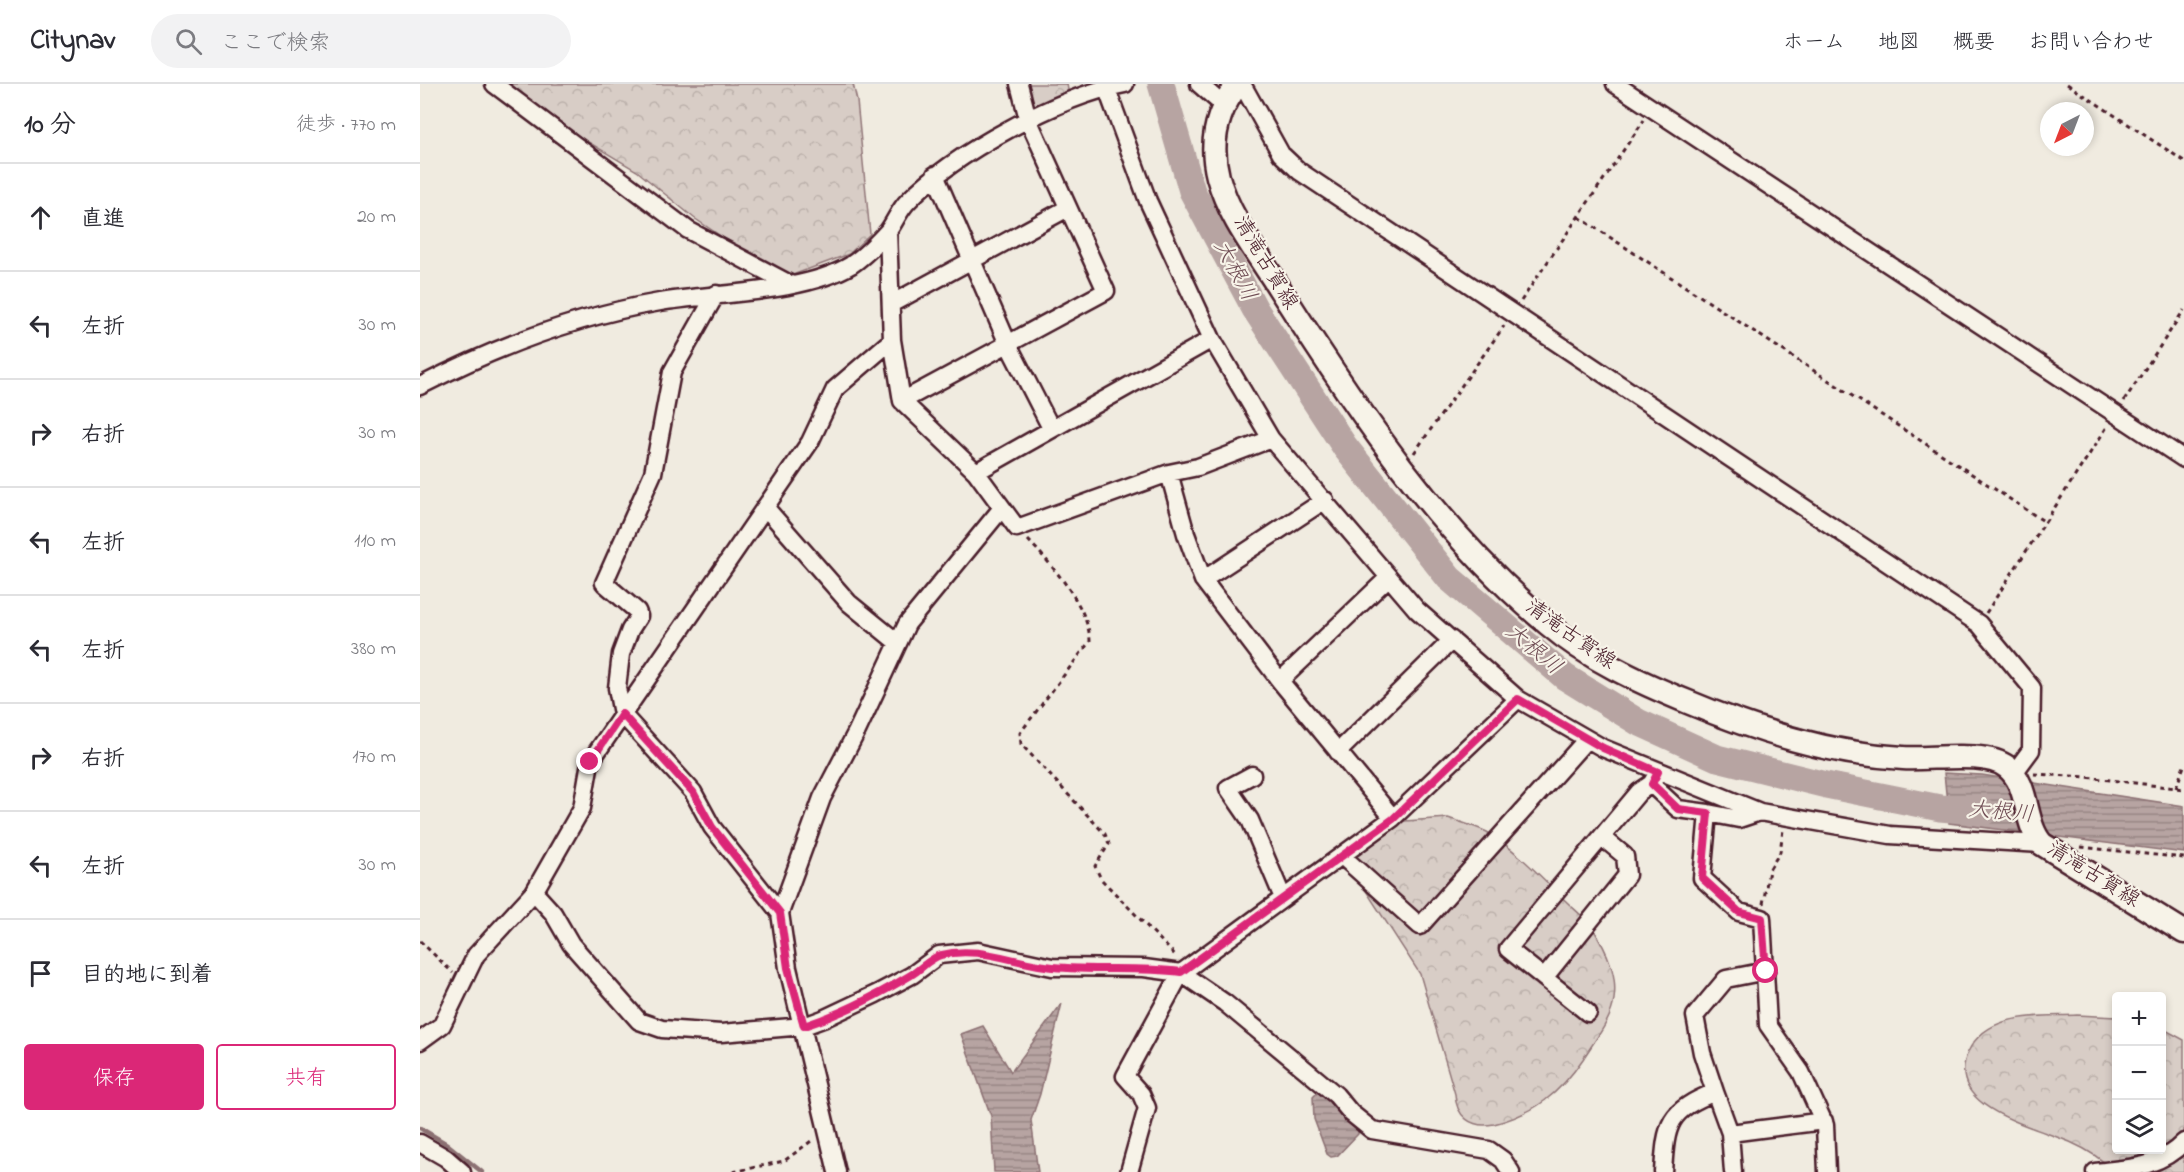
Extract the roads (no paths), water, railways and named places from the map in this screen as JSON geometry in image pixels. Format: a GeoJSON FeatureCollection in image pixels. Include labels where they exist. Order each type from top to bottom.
{"type":"FeatureCollection","features":[{"type":"Feature","properties":{"kind":"main road","name":"清滝古賀線"},"geometry":{"type":"LineString","coordinates":[[1240,84],[1223,105],[1217,122],[1215,159],[1226,198],[1244,232],[1297,316],[1402,469],[1444,519],[1519,599],[1558,632],[1617,670],[1704,709],[1799,741],[1851,753],[1905,758],[1997,760],[2016,777],[2038,840],[2184,932]]}},
{"type":"Feature","properties":{"kind":"street"},"geometry":{"type":"LineString","coordinates":[[494,84],[688,230],[790,284]]}},
{"type":"Feature","properties":{"kind":"street"},"geometry":{"type":"LineString","coordinates":[[902,401],[1106,291],[1028,119],[1019,84]]}},
{"type":"Feature","properties":{"kind":"street"},"geometry":{"type":"LineString","coordinates":[[1198,84],[1223,105]]}},
{"type":"Feature","properties":{"kind":"street"},"geometry":{"type":"LineString","coordinates":[[1240,84],[1281,154],[1299,171],[1979,624],[2032,688],[2031,750],[2016,777]]}},
{"type":"Feature","properties":{"kind":"street"},"geometry":{"type":"LineString","coordinates":[[1615,84],[2184,459]]}},
{"type":"Feature","properties":{"kind":"street"},"geometry":{"type":"LineString","coordinates":[[420,386],[470,362],[579,321],[658,302],[790,284],[831,274],[852,264],[888,231],[906,203],[935,175],[1028,119],[1113,86],[1148,201],[1212,339],[1271,438],[1417,610],[1518,699],[1655,778],[1760,812],[1890,835],[2038,840]]}},
{"type":"Feature","properties":{"kind":"street"},"geometry":{"type":"LineString","coordinates":[[935,175],[1008,344],[1051,428]]}},
{"type":"Feature","properties":{"kind":"street"},"geometry":{"type":"LineString","coordinates":[[891,304],[1068,208]]}},
{"type":"Feature","properties":{"kind":"street"},"geometry":{"type":"LineString","coordinates":[[888,231],[892,340],[902,401],[976,472],[1017,528],[1169,473],[1198,467],[1271,438]]}},
{"type":"Feature","properties":{"kind":"street"},"geometry":{"type":"LineString","coordinates":[[716,294],[672,372],[653,473],[604,583],[637,611],[639,616],[630,630],[621,654],[617,688],[622,714],[693,792],[712,827],[780,913]]}},
{"type":"Feature","properties":{"kind":"street"},"geometry":{"type":"LineString","coordinates":[[976,472],[1212,339]]}},
{"type":"Feature","properties":{"kind":"street"},"geometry":{"type":"LineString","coordinates":[[420,1041],[442,1025],[476,955],[534,892],[582,808],[590,762],[810,442],[835,389],[892,340]]}},
{"type":"Feature","properties":{"kind":"street"},"geometry":{"type":"LineString","coordinates":[[1169,473],[1186,534],[1203,580],[1280,681],[1393,819]]}},
{"type":"Feature","properties":{"kind":"street"},"geometry":{"type":"LineString","coordinates":[[1203,580],[1324,500]]}},
{"type":"Feature","properties":{"kind":"street"},"geometry":{"type":"LineString","coordinates":[[765,507],[849,603],[898,643]]}},
{"type":"Feature","properties":{"kind":"street"},"geometry":{"type":"LineString","coordinates":[[837,1172],[804,1026],[788,968],[780,913],[822,798],[907,624],[1002,508]]}},
{"type":"Feature","properties":{"kind":"street"},"geometry":{"type":"LineString","coordinates":[[1280,681],[1389,577]]}},
{"type":"Feature","properties":{"kind":"street"},"geometry":{"type":"LineString","coordinates":[[1338,753],[1452,640]]}},
{"type":"Feature","properties":{"kind":"street"},"geometry":{"type":"LineString","coordinates":[[1129,1172],[1147,1108],[1141,1094],[1125,1076],[1181,972],[1393,819],[1518,699]]}},
{"type":"Feature","properties":{"kind":"street"},"geometry":{"type":"LineString","coordinates":[[1343,857],[1420,926],[1587,739]]}},
{"type":"Feature","properties":{"kind":"street"},"geometry":{"type":"LineString","coordinates":[[1252,775],[1228,788],[1250,820],[1284,898]]}},
{"type":"Feature","properties":{"kind":"street"},"geometry":{"type":"LineString","coordinates":[[1655,778],[1678,809],[1739,819],[1760,812]]}},
{"type":"Feature","properties":{"kind":"street"},"geometry":{"type":"LineString","coordinates":[[1588,1013],[1508,949],[1639,792],[1655,778]]}},
{"type":"Feature","properties":{"kind":"street"},"geometry":{"type":"LineString","coordinates":[[1708,813],[1702,878],[1739,912],[1762,918],[1768,1024],[1801,1072],[1824,1121],[1827,1172]]}},
{"type":"Feature","properties":{"kind":"street"},"geometry":{"type":"LineString","coordinates":[[1544,978],[1627,875],[1625,856],[1602,837]]}},
{"type":"Feature","properties":{"kind":"street"},"geometry":{"type":"LineString","coordinates":[[534,892],[553,913],[571,944],[639,1021],[662,1029],[721,1033],[804,1026],[885,989],[939,955],[978,951],[1052,967],[1144,968],[1181,972],[1260,1031],[1336,1095],[1356,1118],[1372,1130],[1489,1150],[1503,1160],[1511,1172]]}},
{"type":"Feature","properties":{"kind":"street"},"geometry":{"type":"LineString","coordinates":[[1733,1172],[1730,1133],[1702,1053],[1695,1016],[1726,980],[1766,971]]}},
{"type":"Feature","properties":{"kind":"street"},"geometry":{"type":"LineString","coordinates":[[1663,1172],[1665,1143],[1677,1112],[1688,1103],[1715,1092]]}},
{"type":"Feature","properties":{"kind":"street"},"geometry":{"type":"LineString","coordinates":[[1730,1133],[1824,1121]]}},
{"type":"Feature","properties":{"kind":"street"},"geometry":{"type":"LineString","coordinates":[[2104,1171],[2148,1164],[2171,1155],[2184,1142]]}},
{"type":"Feature","properties":{"kind":"street"},"geometry":{"type":"LineString","coordinates":[[420,1143],[446,1158],[462,1172]]}},
{"type":"Feature","properties":{"kind":"water"},"geometry":{"type":"Polygon","coordinates":[[[1944,773],[1982,775],[2184,806],[2184,853],[1949,823],[1944,773]]]}},
{"type":"Feature","properties":{"kind":"water"},"geometry":{"type":"Polygon","coordinates":[[[1062,1003],[1040,1094],[1031,1120],[1038,1172],[994,1172],[991,1116],[961,1034],[983,1026],[1011,1072],[1062,1003]]]}},
{"type":"Feature","properties":{"kind":"water"},"geometry":{"type":"Polygon","coordinates":[[[1318,1092],[1358,1129],[1358,1134],[1337,1156],[1331,1157],[1327,1154],[1314,1119],[1313,1097],[1318,1092]]]}},
{"type":"Feature","properties":{"kind":"waterway","name":"大根川"},"geometry":{"type":"LineString","coordinates":[[1161,84],[1192,191],[1255,309],[1345,447],[1449,578],[1565,677],[1638,722],[1717,758],[1826,785],[1940,808],[1984,812]]}},
{"type":"Feature","properties":{"kind":"waterway"},"geometry":{"type":"LineString","coordinates":[[420,1128],[447,1144],[482,1172]]}}]}
